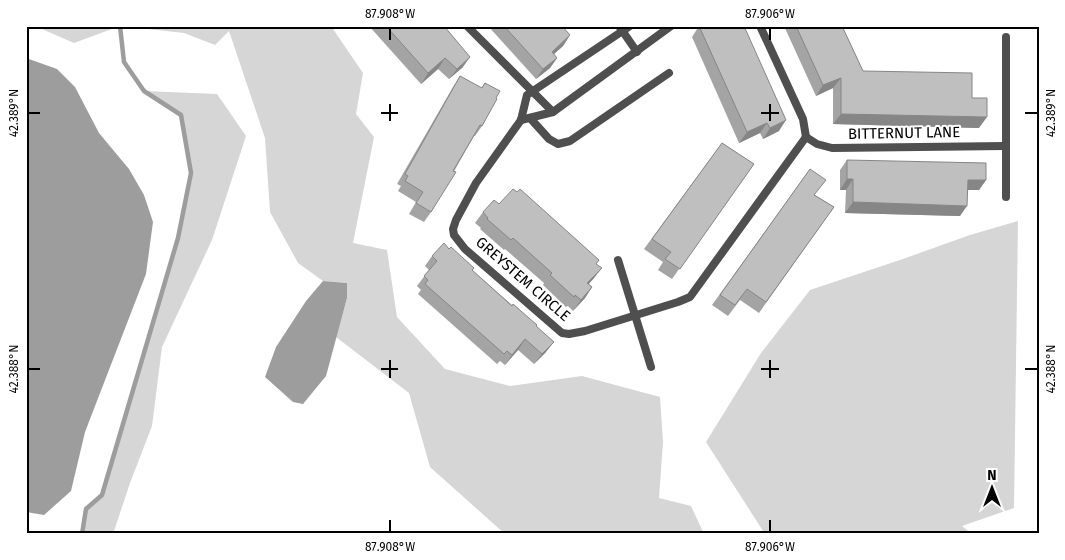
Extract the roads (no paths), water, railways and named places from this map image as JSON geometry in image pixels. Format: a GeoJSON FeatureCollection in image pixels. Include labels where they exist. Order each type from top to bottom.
{"type":"FeatureCollection","features":[{"type":"Feature","properties":{"kind":"lane"},"geometry":{"type":"LineString","coordinates":[[468,26],[554,112]]}},
{"type":"Feature","properties":{"kind":"lane"},"geometry":{"type":"LineString","coordinates":[[521,120],[554,112],[671,26]]}},
{"type":"Feature","properties":{"kind":"lane"},"geometry":{"type":"LineString","coordinates":[[760,26],[803,119],[806,137]]}},
{"type":"Feature","properties":{"kind":"lane"},"geometry":{"type":"LineString","coordinates":[[624,28],[637,52]]}},
{"type":"Feature","properties":{"kind":"lane","name":"GREYSTEM CIRCLE"},"geometry":{"type":"LineString","coordinates":[[624,28],[527,96],[521,120],[476,183],[456,220],[454,229],[454,235],[465,249],[562,333],[569,334],[585,331],[690,297],[806,137]]}},
{"type":"Feature","properties":{"kind":"lane"},"geometry":{"type":"LineString","coordinates":[[1006,37],[1006,197]]}},
{"type":"Feature","properties":{"kind":"lane"},"geometry":{"type":"LineString","coordinates":[[530,118],[549,139],[558,144],[570,141],[669,73]]}},
{"type":"Feature","properties":{"kind":"lane","name":"BITTERNUT LANE"},"geometry":{"type":"LineString","coordinates":[[806,137],[817,144],[832,148],[1006,146]]}},
{"type":"Feature","properties":{"kind":"lane"},"geometry":{"type":"LineString","coordinates":[[618,260],[651,367]]}},
{"type":"Feature","properties":{"kind":"waterway"},"geometry":{"type":"LineString","coordinates":[[82,534],[86,509],[102,495],[178,238],[191,173],[181,115],[144,91],[124,62],[120,26]]}}]}
